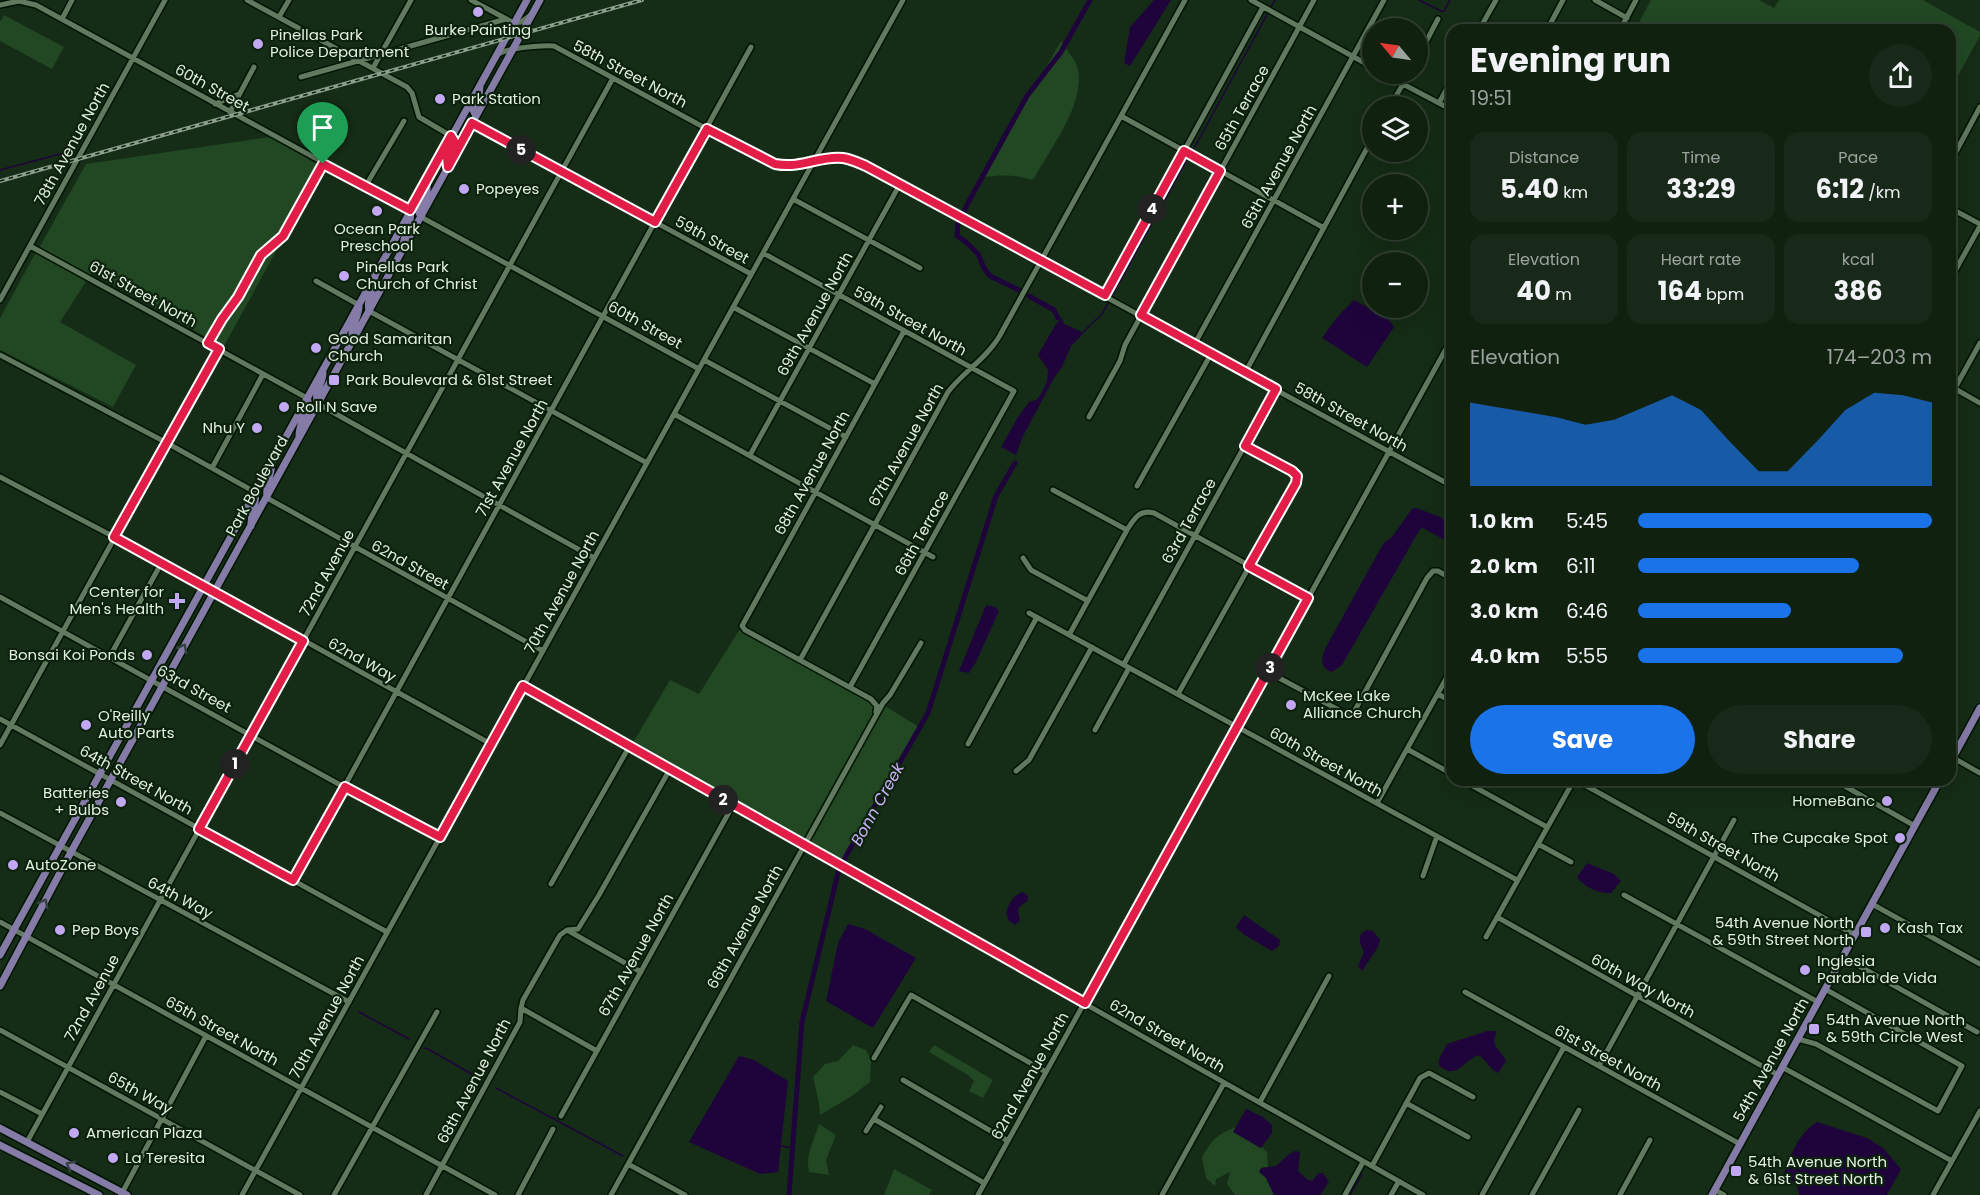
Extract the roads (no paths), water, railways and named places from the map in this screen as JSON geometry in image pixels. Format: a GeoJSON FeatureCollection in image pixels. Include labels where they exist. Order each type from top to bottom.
{"type":"FeatureCollection","features":[{"type":"Feature","properties":{"kind":"main road","name":"Park Boulevard"},"geometry":{"type":"LineString","coordinates":[[0,955],[526,0]]}},
{"type":"Feature","properties":{"kind":"main road","name":"Park Boulevard"},"geometry":{"type":"LineString","coordinates":[[0,986],[71,852],[540,0]]}},
{"type":"Feature","properties":{"kind":"main road"},"geometry":{"type":"LineString","coordinates":[[476,116],[473,110],[479,97],[480,83]]}},
{"type":"Feature","properties":{"kind":"main road"},"geometry":{"type":"LineString","coordinates":[[448,167],[447,158],[454,141],[451,136]]}},
{"type":"Feature","properties":{"kind":"main road"},"geometry":{"type":"LineString","coordinates":[[421,217],[418,210],[427,191],[426,182]]}},
{"type":"Feature","properties":{"kind":"main road"},"geometry":{"type":"LineString","coordinates":[[403,249],[404,236],[411,217],[410,210]]}},
{"type":"Feature","properties":{"kind":"main road"},"geometry":{"type":"LineString","coordinates":[[369,310],[368,301],[375,286],[375,274]]}},
{"type":"Feature","properties":{"kind":"main road"},"geometry":{"type":"LineString","coordinates":[[353,340],[351,332],[358,315],[359,305]]}},
{"type":"Feature","properties":{"kind":"main road"},"geometry":{"type":"LineString","coordinates":[[318,404],[316,395],[323,379],[323,369]]}},
{"type":"Feature","properties":{"kind":"main road"},"geometry":{"type":"LineString","coordinates":[[299,438],[307,408],[307,398]]}},
{"type":"Feature","properties":{"kind":"main road"},"geometry":{"type":"LineString","coordinates":[[267,498],[265,488],[271,476],[272,461]]}},
{"type":"Feature","properties":{"kind":"main road"},"geometry":{"type":"LineString","coordinates":[[251,526],[250,514],[257,501],[255,492]]}},
{"type":"Feature","properties":{"kind":"main road"},"geometry":{"type":"LineString","coordinates":[[1956,750],[1980,708]]}},
{"type":"Feature","properties":{"kind":"main road","name":"54th Avenue North"},"geometry":{"type":"LineString","coordinates":[[1713,1192],[1937,786]]}},
{"type":"Feature","properties":{"kind":"main road"},"geometry":{"type":"LineString","coordinates":[[0,1128],[123,1194]]}},
{"type":"Feature","properties":{"kind":"main road"},"geometry":{"type":"LineString","coordinates":[[0,1145],[99,1195]]}},
{"type":"Feature","properties":{"kind":"street"},"geometry":{"type":"LineString","coordinates":[[62,19],[72,0]]}},
{"type":"Feature","properties":{"kind":"street","name":"78th Avenue North"},"geometry":{"type":"LineString","coordinates":[[0,300],[165,0]]}},
{"type":"Feature","properties":{"kind":"street"},"geometry":{"type":"LineString","coordinates":[[247,0],[407,87],[412,93],[419,117],[451,136]]}},
{"type":"Feature","properties":{"kind":"street"},"geometry":{"type":"LineString","coordinates":[[279,17],[289,0]]}},
{"type":"Feature","properties":{"kind":"street"},"geometry":{"type":"LineString","coordinates":[[374,68],[411,0]]}},
{"type":"Feature","properties":{"kind":"street"},"geometry":{"type":"LineString","coordinates":[[471,0],[514,23],[521,22],[533,12]]}},
{"type":"Feature","properties":{"kind":"street","name":"70th Avenue North"},"geometry":{"type":"LineString","coordinates":[[242,1195],[903,0]]}},
{"type":"Feature","properties":{"kind":"street","name":"67th Avenue North"},"geometry":{"type":"LineString","coordinates":[[800,660],[948,392],[957,380],[993,347],[1185,0]]}},
{"type":"Feature","properties":{"kind":"street"},"geometry":{"type":"LineString","coordinates":[[1251,0],[1362,62]]}},
{"type":"Feature","properties":{"kind":"street","name":"65th Terrace"},"geometry":{"type":"LineString","coordinates":[[1089,417],[1120,361],[1125,345],[1141,315],[1314,0]]}},
{"type":"Feature","properties":{"kind":"street","name":"65th Avenue North"},"geometry":{"type":"LineString","coordinates":[[1194,345],[1384,0]]}},
{"type":"Feature","properties":{"kind":"street"},"geometry":{"type":"LineString","coordinates":[[1482,24],[1496,0]]}},
{"type":"Feature","properties":{"kind":"street"},"geometry":{"type":"LineString","coordinates":[[1550,24],[1563,0]]}},
{"type":"Feature","properties":{"kind":"street"},"geometry":{"type":"LineString","coordinates":[[1594,0],[1627,18]]}},
{"type":"Feature","properties":{"kind":"street"},"geometry":{"type":"LineString","coordinates":[[1624,24],[1636,0]]}},
{"type":"Feature","properties":{"kind":"street","name":"60th Street"},"geometry":{"type":"LineString","coordinates":[[0,5],[9,2],[27,2],[62,19],[410,210]]}},
{"type":"Feature","properties":{"kind":"street"},"geometry":{"type":"LineString","coordinates":[[1106,296],[1188,154],[1264,7]]}},
{"type":"Feature","properties":{"kind":"street"},"geometry":{"type":"LineString","coordinates":[[301,77],[506,19]]}},
{"type":"Feature","properties":{"kind":"street"},"geometry":{"type":"LineString","coordinates":[[1428,38],[1438,20]]}},
{"type":"Feature","properties":{"kind":"street","name":"58th Street North"},"geometry":{"type":"LineString","coordinates":[[496,55],[506,50],[554,46],[775,164],[788,166],[831,158],[850,159],[866,166],[1446,483]]}},
{"type":"Feature","properties":{"kind":"street","name":"71st Avenue North"},"geometry":{"type":"LineString","coordinates":[[293,880],[751,47]]}},
{"type":"Feature","properties":{"kind":"street"},"geometry":{"type":"LineString","coordinates":[[230,112],[254,67]]}},
{"type":"Feature","properties":{"kind":"street","name":"72nd Avenue"},"geometry":{"type":"LineString","coordinates":[[27,1142],[613,78]]}},
{"type":"Feature","properties":{"kind":"street"},"geometry":{"type":"LineString","coordinates":[[1396,96],[1403,84],[1446,107]]}},
{"type":"Feature","properties":{"kind":"street"},"geometry":{"type":"LineString","coordinates":[[1439,103],[1446,90]]}},
{"type":"Feature","properties":{"kind":"street"},"geometry":{"type":"LineString","coordinates":[[215,104],[239,94]]}},
{"type":"Feature","properties":{"kind":"street"},"geometry":{"type":"LineString","coordinates":[[1956,152],[1980,107]]}},
{"type":"Feature","properties":{"kind":"street"},"geometry":{"type":"LineString","coordinates":[[1121,116],[1324,228]]}},
{"type":"Feature","properties":{"kind":"street"},"geometry":{"type":"LineString","coordinates":[[365,187],[404,121]]}},
{"type":"Feature","properties":{"kind":"street","name":"59th Street"},"geometry":{"type":"LineString","coordinates":[[472,123],[751,274]]}},
{"type":"Feature","properties":{"kind":"street"},"geometry":{"type":"LineString","coordinates":[[1245,373],[1362,158]]}},
{"type":"Feature","properties":{"kind":"street"},"geometry":{"type":"LineString","coordinates":[[208,343],[238,297],[261,255],[283,236],[323,164]]}},
{"type":"Feature","properties":{"kind":"street","name":"69th Avenue North"},"geometry":{"type":"LineString","coordinates":[[750,455],[900,184]]}},
{"type":"Feature","properties":{"kind":"street"},"geometry":{"type":"LineString","coordinates":[[793,199],[920,268]]}},
{"type":"Feature","properties":{"kind":"street"},"geometry":{"type":"LineString","coordinates":[[1956,211],[1980,225],[1956,269]]}},
{"type":"Feature","properties":{"kind":"street","name":"60th Street"},"geometry":{"type":"LineString","coordinates":[[421,217],[699,369]]}},
{"type":"Feature","properties":{"kind":"street","name":"61st Street North"},"geometry":{"type":"LineString","coordinates":[[30,246],[307,398]]}},
{"type":"Feature","properties":{"kind":"street","name":"59th Street North"},"geometry":{"type":"LineString","coordinates":[[763,253],[1014,391]]}},
{"type":"Feature","properties":{"kind":"street"},"geometry":{"type":"LineString","coordinates":[[316,281],[359,305]]}},
{"type":"Feature","properties":{"kind":"street"},"geometry":{"type":"LineString","coordinates":[[733,307],[875,384]]}},
{"type":"Feature","properties":{"kind":"street"},"geometry":{"type":"LineString","coordinates":[[369,310],[647,463]]}},
{"type":"Feature","properties":{"kind":"street","name":"68th Avenue North"},"geometry":{"type":"LineString","coordinates":[[800,660],[745,630],[742,626],[904,331]]}},
{"type":"Feature","properties":{"kind":"street"},"geometry":{"type":"LineString","coordinates":[[1956,381],[1980,343]]}},
{"type":"Feature","properties":{"kind":"street"},"geometry":{"type":"LineString","coordinates":[[0,745],[219,349]]}},
{"type":"Feature","properties":{"kind":"street","name":"62nd Avenue North"},"geometry":{"type":"LineString","coordinates":[[978,1195],[1446,349]]}},
{"type":"Feature","properties":{"kind":"street"},"geometry":{"type":"LineString","coordinates":[[1137,486],[1210,354]]}},
{"type":"Feature","properties":{"kind":"street"},"geometry":{"type":"LineString","coordinates":[[0,355],[255,492]]}},
{"type":"Feature","properties":{"kind":"street"},"geometry":{"type":"LineString","coordinates":[[704,360],[846,437]]}},
{"type":"Feature","properties":{"kind":"street"},"geometry":{"type":"LineString","coordinates":[[212,468],[263,374]]}},
{"type":"Feature","properties":{"kind":"street","name":"63rd Terrace"},"geometry":{"type":"LineString","coordinates":[[1095,730],[1195,536],[1276,389]]}},
{"type":"Feature","properties":{"kind":"street"},"geometry":{"type":"LineString","coordinates":[[1956,389],[1980,403]]}},
{"type":"Feature","properties":{"kind":"street","name":"66th Terrace"},"geometry":{"type":"LineString","coordinates":[[850,687],[1014,391]]}},
{"type":"Feature","properties":{"kind":"street"},"geometry":{"type":"LineString","coordinates":[[318,404],[594,558]]}},
{"type":"Feature","properties":{"kind":"street"},"geometry":{"type":"LineString","coordinates":[[674,414],[933,557]]}},
{"type":"Feature","properties":{"kind":"street"},"geometry":{"type":"LineString","coordinates":[[1178,694],[1296,483],[1297,476],[1292,471],[1245,446]]}},
{"type":"Feature","properties":{"kind":"street","name":"62nd Way"},"geometry":{"type":"LineString","coordinates":[[0,477],[162,562],[491,744]]}},
{"type":"Feature","properties":{"kind":"street"},"geometry":{"type":"LineString","coordinates":[[1053,490],[1127,530]]}},
{"type":"Feature","properties":{"kind":"street","name":"62nd Street"},"geometry":{"type":"LineString","coordinates":[[267,498],[543,651]]}},
{"type":"Feature","properties":{"kind":"street"},"geometry":{"type":"LineString","coordinates":[[1069,635],[1127,530],[1138,514],[1148,511],[1308,598]]}},
{"type":"Feature","properties":{"kind":"street"},"geometry":{"type":"LineString","coordinates":[[1023,558],[1031,570],[1088,601]]}},
{"type":"Feature","properties":{"kind":"street"},"geometry":{"type":"LineString","coordinates":[[110,656],[162,562]]}},
{"type":"Feature","properties":{"kind":"street"},"geometry":{"type":"LineString","coordinates":[[1268,672],[1350,716],[1427,578],[1433,571],[1446,576]]}},
{"type":"Feature","properties":{"kind":"street","name":"63rd Street"},"geometry":{"type":"LineString","coordinates":[[0,597],[440,837]]}},
{"type":"Feature","properties":{"kind":"street","name":"60th Street North"},"geometry":{"type":"LineString","coordinates":[[1029,613],[1517,880]]}},
{"type":"Feature","properties":{"kind":"street"},"geometry":{"type":"LineString","coordinates":[[968,744],[1036,617]]}},
{"type":"Feature","properties":{"kind":"street","name":"66th Avenue North"},"geometry":{"type":"LineString","coordinates":[[611,1195],[803,845],[883,703],[921,643]]}},
{"type":"Feature","properties":{"kind":"street"},"geometry":{"type":"LineString","coordinates":[[1016,771],[1029,760],[1092,647]]}},
{"type":"Feature","properties":{"kind":"street"},"geometry":{"type":"LineString","coordinates":[[800,660],[871,699],[877,706],[876,717]]}},
{"type":"Feature","properties":{"kind":"street"},"geometry":{"type":"LineString","coordinates":[[1377,803],[1446,679]]}},
{"type":"Feature","properties":{"kind":"street","name":"62nd Street North"},"geometry":{"type":"LineString","coordinates":[[523,686],[1423,1195]]}},
{"type":"Feature","properties":{"kind":"street"},"geometry":{"type":"LineString","coordinates":[[1438,694],[1446,699]]}},
{"type":"Feature","properties":{"kind":"street","name":"64th Street North"},"geometry":{"type":"LineString","coordinates":[[0,719],[387,932]]}},
{"type":"Feature","properties":{"kind":"street"},"geometry":{"type":"LineString","coordinates":[[551,884],[629,747]]}},
{"type":"Feature","properties":{"kind":"street"},"geometry":{"type":"LineString","coordinates":[[1407,750],[1446,771]]}},
{"type":"Feature","properties":{"kind":"street"},"geometry":{"type":"LineString","coordinates":[[1956,761],[1980,773]]}},
{"type":"Feature","properties":{"kind":"street","name":"68th Avenue North"},"geometry":{"type":"LineString","coordinates":[[426,1195],[520,1022],[523,1000],[560,935],[567,930],[578,929],[669,769]]}},
{"type":"Feature","properties":{"kind":"street"},"geometry":{"type":"LineString","coordinates":[[1473,786],[1547,827]]}},
{"type":"Feature","properties":{"kind":"street"},"geometry":{"type":"LineString","coordinates":[[1486,937],[1571,786]]}},
{"type":"Feature","properties":{"kind":"street","name":"59th Street North"},"geometry":{"type":"LineString","coordinates":[[1587,786],[1855,935]]}},
{"type":"Feature","properties":{"kind":"street"},"geometry":{"type":"LineString","coordinates":[[1845,786],[1915,826]]}},
{"type":"Feature","properties":{"kind":"street","name":"67th Avenue North"},"geometry":{"type":"LineString","coordinates":[[561,1116],[733,805]]}},
{"type":"Feature","properties":{"kind":"street","name":"64th Way"},"geometry":{"type":"LineString","coordinates":[[0,813],[349,1002]]}},
{"type":"Feature","properties":{"kind":"street"},"geometry":{"type":"LineString","coordinates":[[1599,1066],[1734,820]]}},
{"type":"Feature","properties":{"kind":"street"},"geometry":{"type":"LineString","coordinates":[[1423,876],[1437,836]]}},
{"type":"Feature","properties":{"kind":"street"},"geometry":{"type":"LineString","coordinates":[[1538,844],[1571,862]]}},
{"type":"Feature","properties":{"kind":"street"},"geometry":{"type":"LineString","coordinates":[[1624,895],[1818,1002]]}},
{"type":"Feature","properties":{"kind":"street"},"geometry":{"type":"LineString","coordinates":[[1872,904],[1980,964]]}},
{"type":"Feature","properties":{"kind":"street","name":"60th Way North"},"geometry":{"type":"LineString","coordinates":[[1497,917],[1778,1075]]}},
{"type":"Feature","properties":{"kind":"street","name":"65th Street North"},"geometry":{"type":"LineString","coordinates":[[0,922],[495,1195]]}},
{"type":"Feature","properties":{"kind":"street"},"geometry":{"type":"LineString","coordinates":[[567,930],[641,972]]}},
{"type":"Feature","properties":{"kind":"street"},"geometry":{"type":"LineString","coordinates":[[1843,957],[1977,1032]]}},
{"type":"Feature","properties":{"kind":"street"},"geometry":{"type":"LineString","coordinates":[[1260,1102],[1329,976]]}},
{"type":"Feature","properties":{"kind":"street"},"geometry":{"type":"LineString","coordinates":[[1798,1039],[1816,1044],[1938,1111],[1962,1066],[1825,989]]}},
{"type":"Feature","properties":{"kind":"street","name":"61st Street North"},"geometry":{"type":"LineString","coordinates":[[1465,992],[1740,1144]]}},
{"type":"Feature","properties":{"kind":"street"},"geometry":{"type":"LineString","coordinates":[[874,1058],[911,995],[1046,1072]]}},
{"type":"Feature","properties":{"kind":"street"},"geometry":{"type":"LineString","coordinates":[[521,1008],[597,1051]]}},
{"type":"Feature","properties":{"kind":"street"},"geometry":{"type":"LineString","coordinates":[[334,1195],[437,1012]]}},
{"type":"Feature","properties":{"kind":"street","name":"65th Way"},"geometry":{"type":"LineString","coordinates":[[0,1030],[300,1195]]}},
{"type":"Feature","properties":{"kind":"street"},"geometry":{"type":"LineString","coordinates":[[123,1194],[206,1036]]}},
{"type":"Feature","properties":{"kind":"street"},"geometry":{"type":"LineString","coordinates":[[1482,1195],[1564,1047]]}},
{"type":"Feature","properties":{"kind":"street"},"geometry":{"type":"LineString","coordinates":[[1782,1067],[1952,1161]]}},
{"type":"Feature","properties":{"kind":"street"},"geometry":{"type":"LineString","coordinates":[[1372,1166],[1420,1078],[1429,1073],[1473,1097]]}},
{"type":"Feature","properties":{"kind":"street"},"geometry":{"type":"LineString","coordinates":[[903,1080],[1008,1141]]}},
{"type":"Feature","properties":{"kind":"street"},"geometry":{"type":"LineString","coordinates":[[1162,1195],[1224,1083]]}},
{"type":"Feature","properties":{"kind":"street"},"geometry":{"type":"LineString","coordinates":[[0,1092],[42,1114]]}},
{"type":"Feature","properties":{"kind":"street"},"geometry":{"type":"LineString","coordinates":[[1406,1103],[1468,1137]]}},
{"type":"Feature","properties":{"kind":"street"},"geometry":{"type":"LineString","coordinates":[[866,1131],[880,1107]]}},
{"type":"Feature","properties":{"kind":"street"},"geometry":{"type":"LineString","coordinates":[[1532,1195],[1579,1110]]}},
{"type":"Feature","properties":{"kind":"street"},"geometry":{"type":"LineString","coordinates":[[1933,1195],[1980,1110]]}},
{"type":"Feature","properties":{"kind":"street"},"geometry":{"type":"LineString","coordinates":[[874,1119],[984,1183]]}},
{"type":"Feature","properties":{"kind":"street"},"geometry":{"type":"LineString","coordinates":[[518,1195],[553,1129]]}},
{"type":"Feature","properties":{"kind":"street"},"geometry":{"type":"LineString","coordinates":[[1620,1195],[1650,1140]]}},
{"type":"Feature","properties":{"kind":"street"},"geometry":{"type":"LineString","coordinates":[[1345,1195],[1363,1162]]}},
{"type":"Feature","properties":{"kind":"street"},"geometry":{"type":"LineString","coordinates":[[628,1164],[685,1195]]}},
{"type":"Feature","properties":{"kind":"street"},"geometry":{"type":"LineString","coordinates":[[1391,1195],[1399,1181]]}},
{"type":"Feature","properties":{"kind":"street"},"geometry":{"type":"LineString","coordinates":[[1713,1192],[1724,1195]]}},
{"type":"Feature","properties":{"kind":"waterway"},"geometry":{"type":"LineString","coordinates":[[1019,290],[990,276],[978,254],[957,236],[958,223],[1027,96],[1061,52],[1090,0]]}},
{"type":"Feature","properties":{"kind":"waterway"},"geometry":{"type":"LineString","coordinates":[[1271,7],[1275,0]]}},
{"type":"Feature","properties":{"kind":"waterway"},"geometry":{"type":"LineString","coordinates":[[1419,0],[1441,11],[1444,11],[1450,0]]}},
{"type":"Feature","properties":{"kind":"waterway"},"geometry":{"type":"LineString","coordinates":[[1192,152],[1269,11]]}},
{"type":"Feature","properties":{"kind":"waterway"},"geometry":{"type":"LineString","coordinates":[[0,170],[64,153]]}},
{"type":"Feature","properties":{"kind":"waterway"},"geometry":{"type":"LineString","coordinates":[[1082,333],[1102,314],[1189,156]]}},
{"type":"Feature","properties":{"kind":"waterway"},"geometry":{"type":"LineString","coordinates":[[1029,296],[1054,310],[1058,318]]}},
{"type":"Feature","properties":{"kind":"waterway","name":"Bonn Creek"},"geometry":{"type":"LineString","coordinates":[[789,1195],[802,1022],[838,873],[928,713],[996,496],[1015,463]]}},
{"type":"Feature","properties":{"kind":"waterway"},"geometry":{"type":"LineString","coordinates":[[359,1012],[409,1039]]}},
{"type":"Feature","properties":{"kind":"waterway"},"geometry":{"type":"LineString","coordinates":[[424,1048],[482,1080]]}},
{"type":"Feature","properties":{"kind":"waterway"},"geometry":{"type":"LineString","coordinates":[[496,1088],[623,1156]]}},
{"type":"Feature","properties":{"kind":"waterway"},"geometry":{"type":"LineString","coordinates":[[780,1146],[793,1148]]}},
{"type":"Feature","properties":{"kind":"waterway"},"geometry":{"type":"LineString","coordinates":[[1350,1195],[1362,1174]]}},
{"type":"Feature","properties":{"kind":"railway"},"geometry":{"type":"LineString","coordinates":[[0,181],[642,0]]}},
{"type":"Feature","properties":{"kind":"place","name":"Burke Painting"},"geometry":{"type":"Point","coordinates":[478,12]}},
{"type":"Feature","properties":{"kind":"place","name":"Pinellas Park Police Department"},"geometry":{"type":"Point","coordinates":[258,44]}},
{"type":"Feature","properties":{"kind":"place","name":"Park Station"},"geometry":{"type":"Point","coordinates":[440,99]}},
{"type":"Feature","properties":{"kind":"place","name":"Popeyes"},"geometry":{"type":"Point","coordinates":[464,189]}},
{"type":"Feature","properties":{"kind":"place","name":"Ocean Park Preschool"},"geometry":{"type":"Point","coordinates":[377,211]}},
{"type":"Feature","properties":{"kind":"place","name":"Pinellas Park Church of Christ"},"geometry":{"type":"Point","coordinates":[344,276]}},
{"type":"Feature","properties":{"kind":"place","name":"Good Samaritan Church"},"geometry":{"type":"Point","coordinates":[316,348]}},
{"type":"Feature","properties":{"kind":"place","name":"Park Boulevard & 61st Street"},"geometry":{"type":"Point","coordinates":[334,380]}},
{"type":"Feature","properties":{"kind":"place","name":"Roll N Save"},"geometry":{"type":"Point","coordinates":[284,407]}},
{"type":"Feature","properties":{"kind":"place","name":"Nhu Y"},"geometry":{"type":"Point","coordinates":[257,428]}},
{"type":"Feature","properties":{"kind":"place","name":"Center for Men's Health"},"geometry":{"type":"Point","coordinates":[177,601]}},
{"type":"Feature","properties":{"kind":"place","name":"Bonsai Koi Ponds"},"geometry":{"type":"Point","coordinates":[147,655]}},
{"type":"Feature","properties":{"kind":"place","name":"McKee Lake Alliance Church"},"geometry":{"type":"Point","coordinates":[1291,705]}},
{"type":"Feature","properties":{"kind":"place","name":"O'Reilly Auto Parts"},"geometry":{"type":"Point","coordinates":[86,725]}},
{"type":"Feature","properties":{"kind":"place","name":"HomeBanc"},"geometry":{"type":"Point","coordinates":[1887,801]}},
{"type":"Feature","properties":{"kind":"place","name":"Batteries + Bulbs"},"geometry":{"type":"Point","coordinates":[121,802]}},
{"type":"Feature","properties":{"kind":"place","name":"The Cupcake Spot"},"geometry":{"type":"Point","coordinates":[1900,838]}},
{"type":"Feature","properties":{"kind":"place","name":"AutoZone"},"geometry":{"type":"Point","coordinates":[13,865]}},
{"type":"Feature","properties":{"kind":"place","name":"Kash Tax"},"geometry":{"type":"Point","coordinates":[1885,928]}},
{"type":"Feature","properties":{"kind":"place","name":"Pep Boys"},"geometry":{"type":"Point","coordinates":[60,930]}},
{"type":"Feature","properties":{"kind":"place","name":"54th Avenue North & 59th Street North"},"geometry":{"type":"Point","coordinates":[1866,932]}},
{"type":"Feature","properties":{"kind":"place","name":"Inglesia Parabla de Vida"},"geometry":{"type":"Point","coordinates":[1805,970]}},
{"type":"Feature","properties":{"kind":"place","name":"54th Avenue North & 59th Circle West"},"geometry":{"type":"Point","coordinates":[1814,1029]}},
{"type":"Feature","properties":{"kind":"place","name":"American Plaza"},"geometry":{"type":"Point","coordinates":[74,1133]}},
{"type":"Feature","properties":{"kind":"place","name":"La Teresita"},"geometry":{"type":"Point","coordinates":[113,1158]}},
{"type":"Feature","properties":{"kind":"place","name":"54th Avenue North & 61st Street North"},"geometry":{"type":"Point","coordinates":[1736,1171]}}]}
